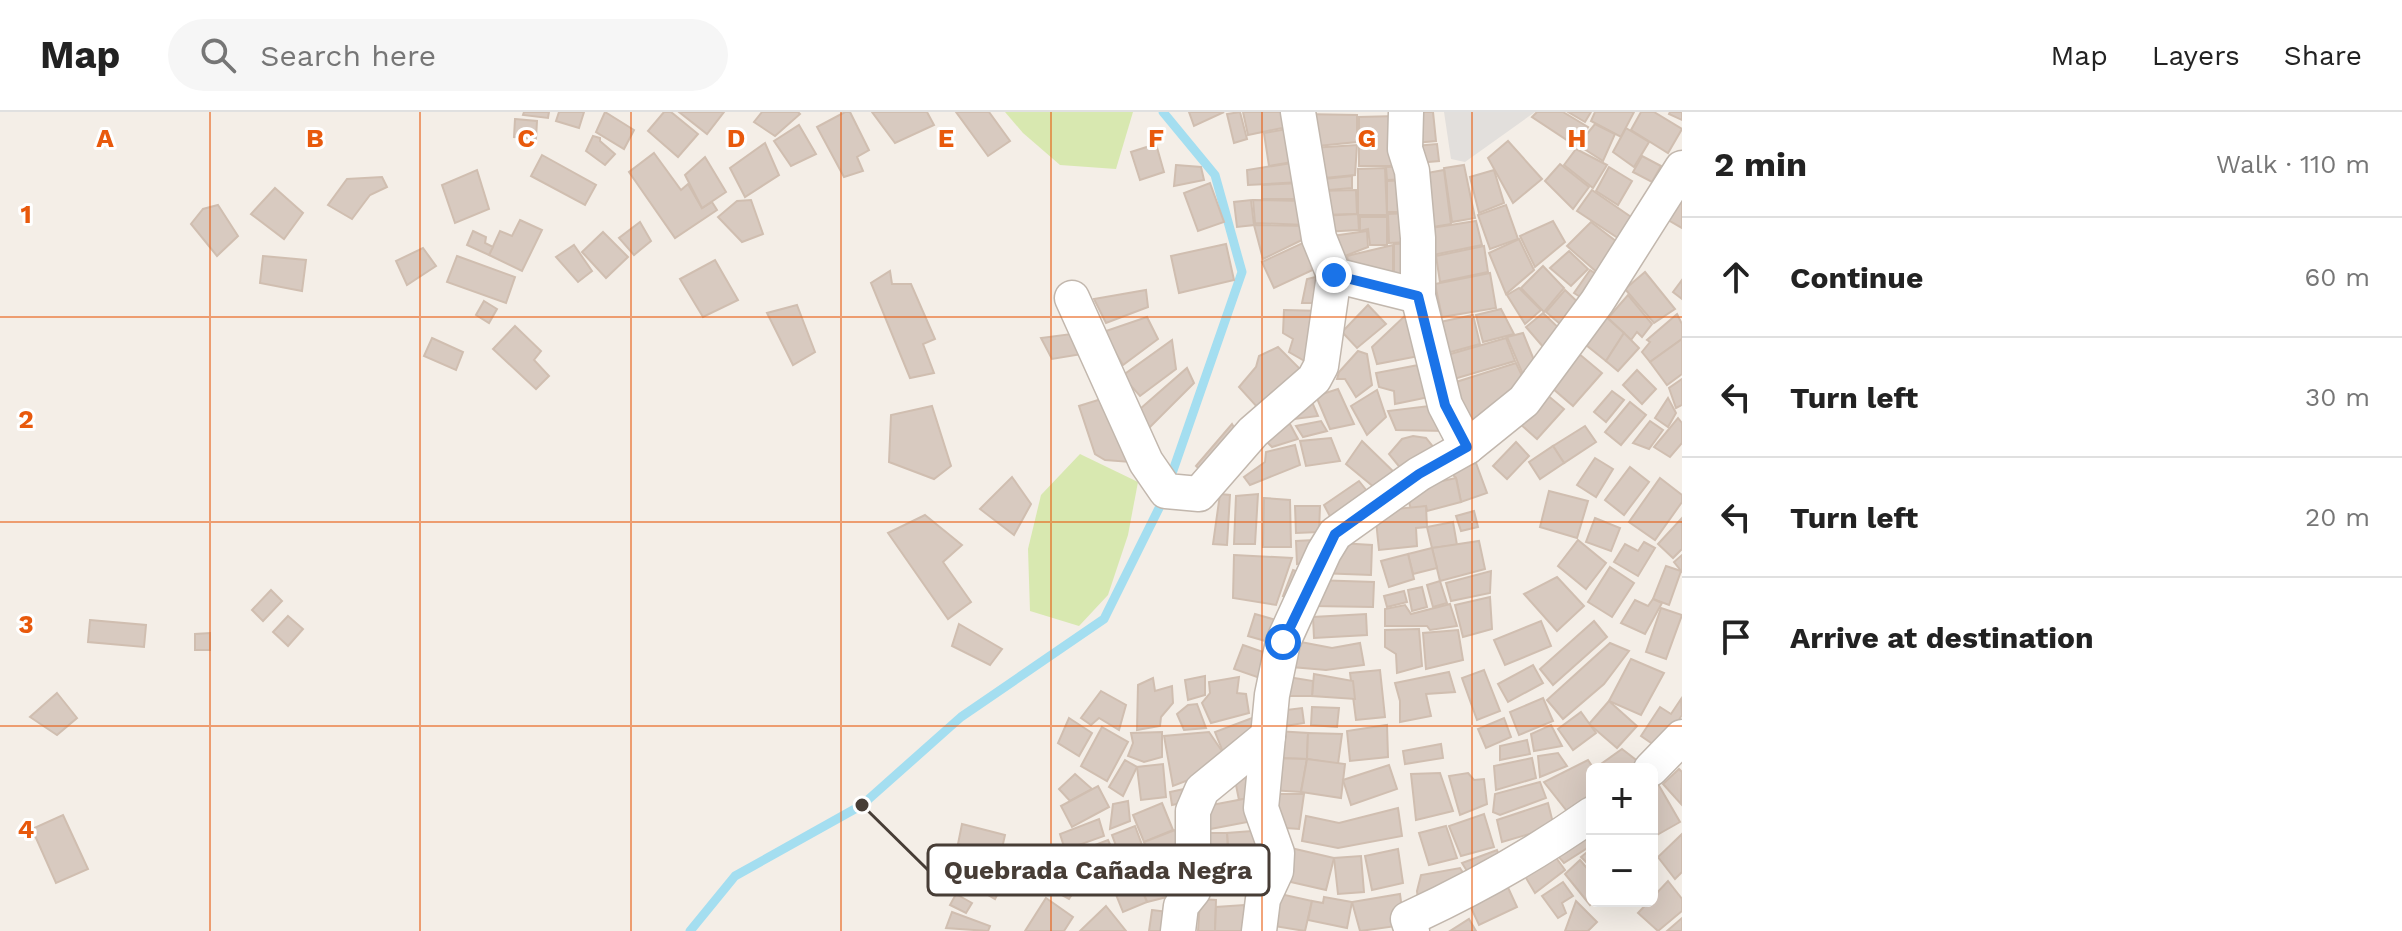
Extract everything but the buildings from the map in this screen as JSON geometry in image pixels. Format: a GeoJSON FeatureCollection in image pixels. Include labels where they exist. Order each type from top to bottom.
{"type":"FeatureCollection","features":[{"type":"Feature","properties":{"kind":"street"},"geometry":{"type":"LineString","coordinates":[[1072,298],[1146,462],[1166,491],[1199,494],[1253,432],[1314,379],[1321,366],[1334,275],[1319,238],[1298,112]]}},
{"type":"Feature","properties":{"kind":"street"},"geometry":{"type":"LineString","coordinates":[[1406,112],[1405,149],[1412,171],[1418,238],[1418,296],[1445,405],[1467,447]]}},
{"type":"Feature","properties":{"kind":"street"},"geometry":{"type":"LineString","coordinates":[[1259,931],[1263,899],[1277,853],[1261,808],[1268,736],[1283,642],[1335,534],[1419,474],[1467,447],[1524,401],[1548,373],[1597,302],[1682,168]]}},
{"type":"Feature","properties":{"kind":"street"},"geometry":{"type":"LineString","coordinates":[[1334,275],[1418,296]]}},
{"type":"Feature","properties":{"kind":"street"},"geometry":{"type":"LineString","coordinates":[[1178,931],[1181,906],[1193,891],[1193,811],[1202,790],[1268,736]]}},
{"type":"Feature","properties":{"kind":"street"},"geometry":{"type":"LineString","coordinates":[[1657,763],[1682,737]]}},
{"type":"Feature","properties":{"kind":"street"},"geometry":{"type":"LineString","coordinates":[[1412,931],[1408,919],[1469,891],[1544,848],[1586,818]]}},
{"type":"Feature","properties":{"kind":"green space"},"geometry":{"type":"Polygon","coordinates":[[[1005,112],[1133,112],[1116,169],[1060,165],[1023,133],[1005,112]]]}},
{"type":"Feature","properties":{"kind":"green space"},"geometry":{"type":"Polygon","coordinates":[[[1080,454],[1138,482],[1128,535],[1108,595],[1079,626],[1030,611],[1028,549],[1041,495],[1080,454]]]}},
{"type":"Feature","properties":{"kind":"shaded area"},"geometry":{"type":"Polygon","coordinates":[[[1444,112],[1535,112],[1465,162],[1451,159],[1444,112]]]}},
{"type":"Feature","properties":{"kind":"waterway"},"geometry":{"type":"LineString","coordinates":[[1163,112],[1215,175],[1242,272],[1169,482]]}},
{"type":"Feature","properties":{"kind":"waterway"},"geometry":{"type":"LineString","coordinates":[[690,931],[735,876],[862,805],[961,717],[1104,619],[1165,496]]}},
{"type":"Feature","properties":{"kind":"place","name":"Quebrada Cañada Negra"},"geometry":{"type":"Point","coordinates":[862,805]}},
{"type":"Feature","properties":{"kind":"route"},"geometry":{"type":"LineString","coordinates":[[1283,642],[1335,534],[1419,474],[1467,447],[1445,405],[1418,296],[1334,275]]}}]}
